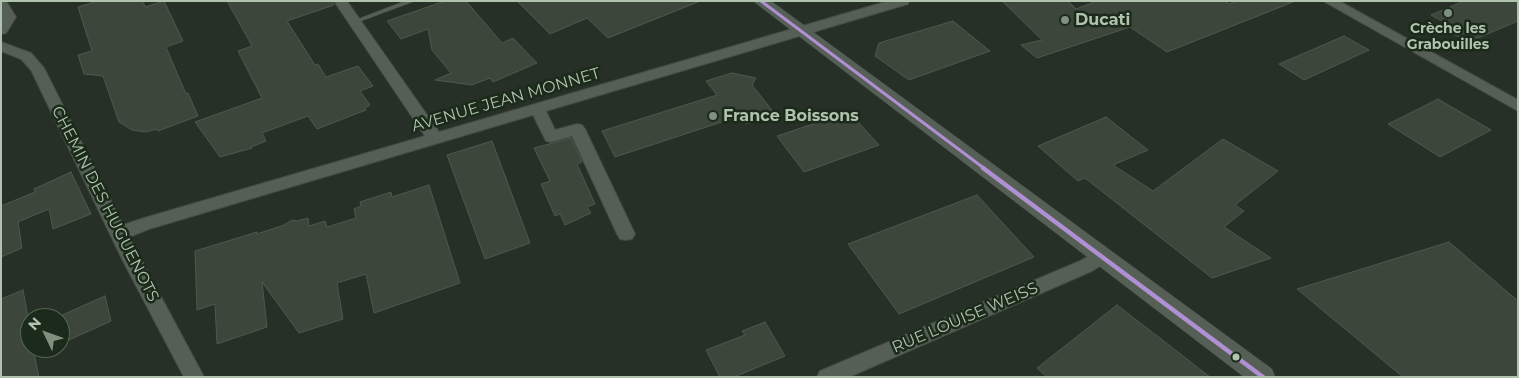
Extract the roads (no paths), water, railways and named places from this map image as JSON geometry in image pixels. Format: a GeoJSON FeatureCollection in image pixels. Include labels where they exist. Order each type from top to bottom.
{"type":"FeatureCollection","features":[{"type":"Feature","properties":{"kind":"street"},"geometry":{"type":"LineString","coordinates":[[340,1],[430,130],[434,139]]}},
{"type":"Feature","properties":{"kind":"street"},"geometry":{"type":"LineString","coordinates":[[761,1],[1263,377]]}},
{"type":"Feature","properties":{"kind":"street","name":"AVENUE JEAN MONNET"},"geometry":{"type":"LineString","coordinates":[[119,234],[144,224],[903,1]]}},
{"type":"Feature","properties":{"kind":"street"},"geometry":{"type":"LineString","coordinates":[[1329,1],[1518,106]]}},
{"type":"Feature","properties":{"kind":"street"},"geometry":{"type":"LineString","coordinates":[[1,3],[8,16],[1,30]]}},
{"type":"Feature","properties":{"kind":"street","name":"CHEMIN DES HUGUENOTS"},"geometry":{"type":"LineString","coordinates":[[1,46],[26,56],[37,68],[119,234],[194,377]]}},
{"type":"Feature","properties":{"kind":"street"},"geometry":{"type":"LineString","coordinates":[[538,109],[551,137],[577,129],[626,234]]}},
{"type":"Feature","properties":{"kind":"street","name":"RUE LOUISE WEISS"},"geometry":{"type":"LineString","coordinates":[[827,377],[1086,266],[1102,256]]}},
{"type":"Feature","properties":{"kind":"lane"},"geometry":{"type":"LineString","coordinates":[[354,22],[412,1]]}},
{"type":"Feature","properties":{"kind":"place","name":"Crèche les Grabouilles"},"geometry":{"type":"Point","coordinates":[1448,13]}},
{"type":"Feature","properties":{"kind":"place","name":"Ducati"},"geometry":{"type":"Point","coordinates":[1065,20]}},
{"type":"Feature","properties":{"kind":"place","name":"France Boissons"},"geometry":{"type":"Point","coordinates":[713,116]}}]}
